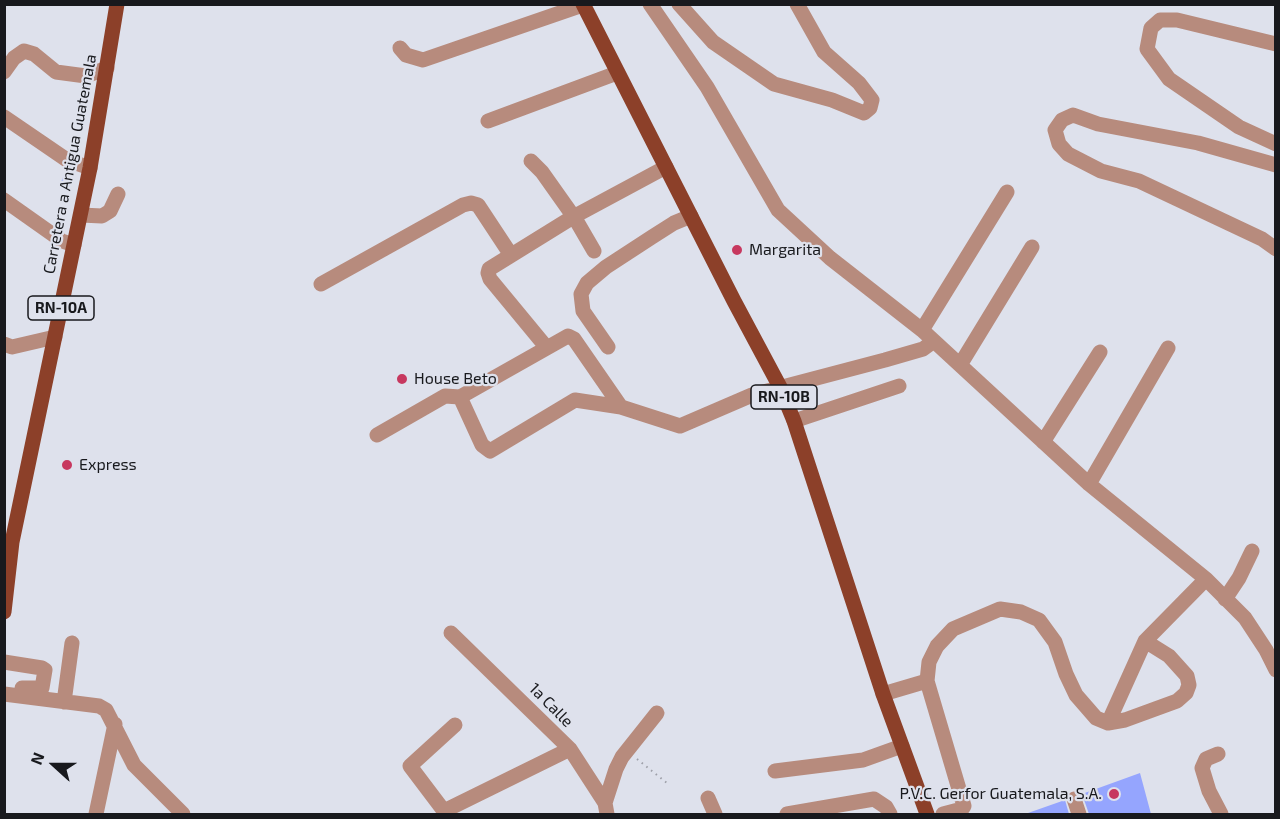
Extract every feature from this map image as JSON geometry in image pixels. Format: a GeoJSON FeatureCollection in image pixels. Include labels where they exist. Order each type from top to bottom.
{"type":"FeatureCollection","features":[{"type":"Feature","properties":{"kind":"main road","name":"Carretera a Antigua Guatemala"},"geometry":{"type":"LineString","coordinates":[[4,612],[8,540],[81,215],[117,4]]}},
{"type":"Feature","properties":{"kind":"main road","name":"RN-10B"},"geometry":{"type":"LineString","coordinates":[[583,5],[780,387],[794,421],[883,694],[927,814]]}},
{"type":"Feature","properties":{"kind":"street"},"geometry":{"type":"LineString","coordinates":[[650,4],[706,87],[778,210],[830,258],[922,330],[1089,484],[1206,579],[1245,618],[1266,650],[1275,670]]}},
{"type":"Feature","properties":{"kind":"street"},"geometry":{"type":"LineString","coordinates":[[679,4],[713,42],[774,84],[831,100],[864,113],[870,108],[872,100],[859,83],[824,52],[797,4]]}},
{"type":"Feature","properties":{"kind":"street"},"geometry":{"type":"LineString","coordinates":[[400,48],[406,55],[423,60],[583,5]]}},
{"type":"Feature","properties":{"kind":"street"},"geometry":{"type":"LineString","coordinates":[[1275,44],[1177,20],[1160,20],[1151,28],[1147,49],[1169,79],[1239,127],[1275,144]]}},
{"type":"Feature","properties":{"kind":"street"},"geometry":{"type":"LineString","coordinates":[[4,72],[14,58],[24,51],[34,54],[56,72],[86,76],[107,68]]}},
{"type":"Feature","properties":{"kind":"street"},"geometry":{"type":"LineString","coordinates":[[488,121],[617,73]]}},
{"type":"Feature","properties":{"kind":"street"},"geometry":{"type":"LineString","coordinates":[[1275,165],[1198,143],[1098,124],[1073,115],[1062,120],[1055,130],[1059,144],[1068,154],[1101,171],[1139,181],[1197,207],[1263,239],[1275,249]]}},
{"type":"Feature","properties":{"kind":"street"},"geometry":{"type":"LineString","coordinates":[[4,117],[66,158],[91,164]]}},
{"type":"Feature","properties":{"kind":"street"},"geometry":{"type":"LineString","coordinates":[[531,161],[542,172],[594,251]]}},
{"type":"Feature","properties":{"kind":"street"},"geometry":{"type":"LineString","coordinates":[[547,348],[489,279],[489,269],[573,217],[666,167]]}},
{"type":"Feature","properties":{"kind":"street"},"geometry":{"type":"LineString","coordinates":[[922,330],[1007,192]]}},
{"type":"Feature","properties":{"kind":"street"},"geometry":{"type":"LineString","coordinates":[[81,215],[102,216],[110,211],[118,194]]}},
{"type":"Feature","properties":{"kind":"street"},"geometry":{"type":"LineString","coordinates":[[4,200],[62,242],[74,245]]}},
{"type":"Feature","properties":{"kind":"street"},"geometry":{"type":"LineString","coordinates":[[321,284],[463,205],[471,203],[478,205],[511,255]]}},
{"type":"Feature","properties":{"kind":"street"},"geometry":{"type":"LineString","coordinates":[[608,347],[583,311],[581,294],[587,283],[606,267],[652,237],[674,223],[691,216]]}},
{"type":"Feature","properties":{"kind":"street"},"geometry":{"type":"LineString","coordinates":[[960,365],[1032,247]]}},
{"type":"Feature","properties":{"kind":"street"},"geometry":{"type":"LineString","coordinates":[[377,435],[445,396],[460,397],[568,336],[572,337],[621,407]]}},
{"type":"Feature","properties":{"kind":"street"},"geometry":{"type":"LineString","coordinates":[[4,344],[12,347],[55,337]]}},
{"type":"Feature","properties":{"kind":"street"},"geometry":{"type":"LineString","coordinates":[[460,397],[482,445],[490,451],[575,400],[621,407],[680,426],[752,396],[923,349],[934,341]]}},
{"type":"Feature","properties":{"kind":"street"},"geometry":{"type":"LineString","coordinates":[[1089,484],[1168,348]]}},
{"type":"Feature","properties":{"kind":"street"},"geometry":{"type":"LineString","coordinates":[[1043,442],[1100,352]]}},
{"type":"Feature","properties":{"kind":"street"},"geometry":{"type":"LineString","coordinates":[[794,421],[899,386]]}},
{"type":"Feature","properties":{"kind":"street"},"geometry":{"type":"LineString","coordinates":[[1225,599],[1239,578],[1251,551]]}},
{"type":"Feature","properties":{"kind":"street"},"geometry":{"type":"LineString","coordinates":[[1108,723],[1145,641],[1206,579]]}},
{"type":"Feature","properties":{"kind":"street"},"geometry":{"type":"LineString","coordinates":[[943,814],[962,809],[964,806],[927,681],[929,662],[937,646],[953,629],[1000,609],[1021,612],[1039,620],[1056,642],[1065,674],[1076,696],[1096,718],[1108,723],[1125,720],[1177,701],[1186,693],[1189,685],[1187,676],[1170,656],[1145,641]]}},
{"type":"Feature","properties":{"kind":"street","name":"1a Calle"},"geometry":{"type":"LineString","coordinates":[[451,633],[570,749],[606,809]]}},
{"type":"Feature","properties":{"kind":"street"},"geometry":{"type":"LineString","coordinates":[[64,702],[72,643]]}},
{"type":"Feature","properties":{"kind":"street"},"geometry":{"type":"LineString","coordinates":[[4,662],[45,670],[42,688],[4,686]]}},
{"type":"Feature","properties":{"kind":"street"},"geometry":{"type":"LineString","coordinates":[[883,694],[927,681]]}},
{"type":"Feature","properties":{"kind":"street"},"geometry":{"type":"LineString","coordinates":[[4,694],[99,706],[106,710],[134,765],[183,814]]}},
{"type":"Feature","properties":{"kind":"street"},"geometry":{"type":"LineString","coordinates":[[606,809],[616,769],[627,750],[657,713]]}},
{"type":"Feature","properties":{"kind":"street"},"geometry":{"type":"LineString","coordinates":[[96,814],[115,724]]}},
{"type":"Feature","properties":{"kind":"street"},"geometry":{"type":"LineString","coordinates":[[455,725],[410,766],[444,811],[570,749]]}},
{"type":"Feature","properties":{"kind":"street"},"geometry":{"type":"LineString","coordinates":[[775,771],[863,760],[902,746]]}},
{"type":"Feature","properties":{"kind":"street"},"geometry":{"type":"LineString","coordinates":[[1218,754],[1206,759],[1202,768],[1209,791],[1221,814]]}},
{"type":"Feature","properties":{"kind":"street"},"geometry":{"type":"LineString","coordinates":[[708,798],[715,814]]}},
{"type":"Feature","properties":{"kind":"street"},"geometry":{"type":"LineString","coordinates":[[787,814],[874,799],[886,807],[890,814]]}},
{"type":"Feature","properties":{"kind":"street"},"geometry":{"type":"LineString","coordinates":[[1074,799],[1079,814]]}},
{"type":"Feature","properties":{"kind":"path"},"geometry":{"type":"LineString","coordinates":[[627,750],[667,783]]}},
{"type":"Feature","properties":{"kind":"building"},"geometry":{"type":"Polygon","coordinates":[[[66,170],[75,173],[68,190],[59,187],[66,170]]]}},
{"type":"Feature","properties":{"kind":"building","name":"P.V.C. Gerfor Guatemala, S.A."},"geometry":{"type":"Polygon","coordinates":[[[1140,773],[1151,814],[1089,814],[1082,794],[1140,773]]]}},
{"type":"Feature","properties":{"kind":"building"},"geometry":{"type":"Polygon","coordinates":[[[1065,800],[1069,814],[1028,814],[1028,813],[1065,800]]]}},
{"type":"Feature","properties":{"kind":"place","name":"Margarita"},"geometry":{"type":"Point","coordinates":[737,250]}},
{"type":"Feature","properties":{"kind":"place","name":"House Beto"},"geometry":{"type":"Point","coordinates":[402,379]}},
{"type":"Feature","properties":{"kind":"place","name":"Express"},"geometry":{"type":"Point","coordinates":[67,465]}},
{"type":"Feature","properties":{"kind":"place","name":"P.V.C. Gerfor Guatemala, S.A."},"geometry":{"type":"Point","coordinates":[1114,794]}}]}
